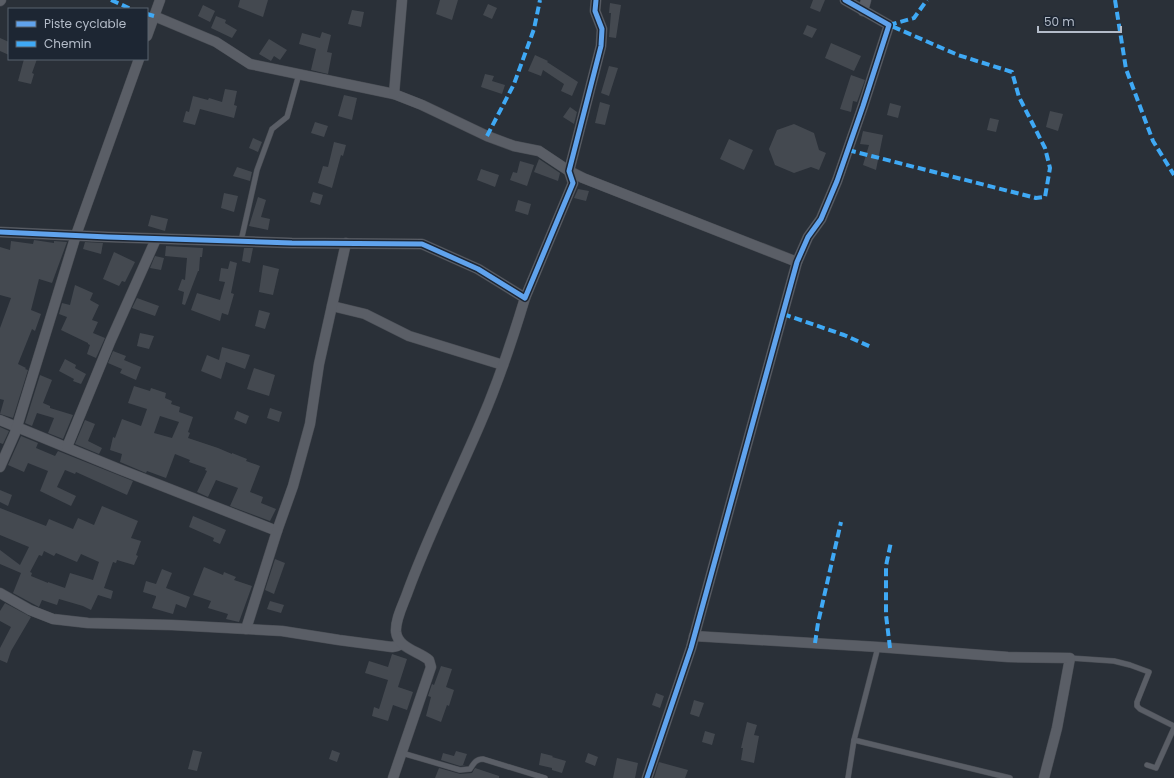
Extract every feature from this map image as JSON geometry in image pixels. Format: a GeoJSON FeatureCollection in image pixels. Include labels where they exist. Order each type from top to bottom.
{"type":"FeatureCollection","features":[{"type":"Feature","properties":{"kind":"street"},"geometry":{"type":"LineString","coordinates":[[148,33],[160,0]]}},
{"type":"Feature","properties":{"kind":"street"},"geometry":{"type":"LineString","coordinates":[[394,94],[402,0]]}},
{"type":"Feature","properties":{"kind":"street"},"geometry":{"type":"LineString","coordinates":[[393,778],[431,667],[429,660],[421,654],[405,647],[398,640],[396,632],[397,623],[413,578],[481,422],[510,348],[525,298],[573,183],[569,171],[601,46],[602,29],[595,11],[596,0]]}},
{"type":"Feature","properties":{"kind":"street"},"geometry":{"type":"LineString","coordinates":[[647,778],[694,636],[797,262],[808,237],[821,219],[837,181],[864,106],[888,25],[845,0]]}},
{"type":"Feature","properties":{"kind":"street"},"geometry":{"type":"LineString","coordinates":[[864,11],[866,0]]}},
{"type":"Feature","properties":{"kind":"street"},"geometry":{"type":"LineString","coordinates":[[154,16],[216,42],[250,64],[394,94],[514,146],[539,151],[569,171],[797,262]]}},
{"type":"Feature","properties":{"kind":"street"},"geometry":{"type":"LineString","coordinates":[[0,467],[17,426],[76,234],[139,60]]}},
{"type":"Feature","properties":{"kind":"street"},"geometry":{"type":"LineString","coordinates":[[0,232],[76,234],[156,239],[422,244],[478,269],[525,298]]}},
{"type":"Feature","properties":{"kind":"street"},"geometry":{"type":"LineString","coordinates":[[67,447],[110,342],[156,239]]}},
{"type":"Feature","properties":{"kind":"street"},"geometry":{"type":"LineString","coordinates":[[246,629],[293,486],[310,424],[320,364],[346,243]]}},
{"type":"Feature","properties":{"kind":"street"},"geometry":{"type":"LineString","coordinates":[[332,306],[365,314],[409,336],[503,364]]}},
{"type":"Feature","properties":{"kind":"street"},"geometry":{"type":"LineString","coordinates":[[0,420],[119,469],[277,531]]}},
{"type":"Feature","properties":{"kind":"street"},"geometry":{"type":"LineString","coordinates":[[0,593],[30,610],[53,619],[88,623],[282,631],[392,647],[402,644]]}},
{"type":"Feature","properties":{"kind":"street"},"geometry":{"type":"LineString","coordinates":[[694,636],[878,647],[1008,658],[1070,658],[1057,728],[1044,778]]}},
{"type":"Feature","properties":{"kind":"lane"},"geometry":{"type":"LineString","coordinates":[[241,241],[257,170],[272,129],[287,117],[299,74]]}},
{"type":"Feature","properties":{"kind":"lane"},"geometry":{"type":"LineString","coordinates":[[848,778],[854,740],[878,647]]}},
{"type":"Feature","properties":{"kind":"lane"},"geometry":{"type":"LineString","coordinates":[[1070,658],[1114,661],[1149,672],[1137,702],[1138,706],[1140,709],[1174,727],[1156,768],[1147,765]]}},
{"type":"Feature","properties":{"kind":"lane"},"geometry":{"type":"LineString","coordinates":[[854,740],[1010,778]]}},
{"type":"Feature","properties":{"kind":"lane"},"geometry":{"type":"LineString","coordinates":[[402,753],[460,770],[470,769],[476,761],[483,759],[545,778]]}},
{"type":"Feature","properties":{"kind":"building"},"geometry":{"type":"Polygon","coordinates":[[[240,0],[268,0],[263,17],[238,7],[240,0]]]}},
{"type":"Feature","properties":{"kind":"building"},"geometry":{"type":"Polygon","coordinates":[[[440,0],[458,0],[452,20],[436,14],[440,0]]]}},
{"type":"Feature","properties":{"kind":"building"},"geometry":{"type":"Polygon","coordinates":[[[813,0],[825,0],[820,12],[810,8],[813,0]]]}},
{"type":"Feature","properties":{"kind":"building"},"geometry":{"type":"Polygon","coordinates":[[[610,3],[621,5],[616,38],[609,37],[611,13],[609,13],[610,3]]]}},
{"type":"Feature","properties":{"kind":"building"},"geometry":{"type":"Polygon","coordinates":[[[488,4],[497,8],[492,19],[483,15],[488,4]]]}},
{"type":"Feature","properties":{"kind":"building"},"geometry":{"type":"Polygon","coordinates":[[[203,5],[215,11],[210,22],[198,16],[203,5]]]}},
{"type":"Feature","properties":{"kind":"building"},"geometry":{"type":"Polygon","coordinates":[[[352,10],[364,12],[361,27],[348,24],[352,10]]]}},
{"type":"Feature","properties":{"kind":"building"},"geometry":{"type":"Polygon","coordinates":[[[216,16],[226,20],[225,23],[237,30],[232,38],[211,28],[216,16]]]}},
{"type":"Feature","properties":{"kind":"building"},"geometry":{"type":"Polygon","coordinates":[[[807,25],[817,29],[812,38],[803,34],[807,25]]]}},
{"type":"Feature","properties":{"kind":"building"},"geometry":{"type":"Polygon","coordinates":[[[322,32],[331,35],[327,52],[332,53],[328,74],[311,70],[316,49],[299,44],[302,33],[320,38],[322,32]]]}},
{"type":"Feature","properties":{"kind":"building"},"geometry":{"type":"Polygon","coordinates":[[[0,38],[8,42],[8,55],[0,51],[0,38]]]}},
{"type":"Feature","properties":{"kind":"building"},"geometry":{"type":"Polygon","coordinates":[[[269,39],[287,50],[280,60],[274,56],[271,61],[259,54],[269,39]]]}},
{"type":"Feature","properties":{"kind":"building"},"geometry":{"type":"Polygon","coordinates":[[[831,43],[861,56],[854,71],[825,58],[831,43]]]}},
{"type":"Feature","properties":{"kind":"building"},"geometry":{"type":"Polygon","coordinates":[[[535,55],[548,61],[547,62],[578,82],[572,96],[561,91],[564,84],[543,70],[541,76],[528,71],[535,55]]]}},
{"type":"Feature","properties":{"kind":"building"},"geometry":{"type":"Polygon","coordinates":[[[24,60],[37,60],[32,73],[34,74],[31,84],[18,81],[24,60]]]}},
{"type":"Feature","properties":{"kind":"building"},"geometry":{"type":"Polygon","coordinates":[[[609,66],[618,68],[609,96],[601,93],[609,66]]]}},
{"type":"Feature","properties":{"kind":"building"},"geometry":{"type":"Polygon","coordinates":[[[485,74],[494,76],[492,81],[505,85],[502,94],[481,87],[485,74]]]}},
{"type":"Feature","properties":{"kind":"building"},"geometry":{"type":"Polygon","coordinates":[[[851,75],[865,80],[857,102],[853,101],[851,112],[840,109],[851,75]]]}},
{"type":"Feature","properties":{"kind":"building"},"geometry":{"type":"Polygon","coordinates":[[[225,89],[237,91],[234,105],[237,106],[234,118],[200,109],[195,125],[183,122],[186,111],[189,112],[193,96],[208,100],[209,98],[222,102],[225,89]]]}},
{"type":"Feature","properties":{"kind":"building"},"geometry":{"type":"Polygon","coordinates":[[[344,95],[357,98],[352,120],[338,116],[344,95]]]}},
{"type":"Feature","properties":{"kind":"building"},"geometry":{"type":"Polygon","coordinates":[[[600,102],[610,105],[605,125],[595,123],[600,102]]]}},
{"type":"Feature","properties":{"kind":"building"},"geometry":{"type":"Polygon","coordinates":[[[890,103],[901,106],[898,118],[887,115],[890,103]]]}},
{"type":"Feature","properties":{"kind":"building"},"geometry":{"type":"Polygon","coordinates":[[[570,107],[577,112],[574,124],[563,117],[570,107]]]}},
{"type":"Feature","properties":{"kind":"building"},"geometry":{"type":"Polygon","coordinates":[[[1050,111],[1063,114],[1058,131],[1046,127],[1050,111]]]}},
{"type":"Feature","properties":{"kind":"building"},"geometry":{"type":"Polygon","coordinates":[[[990,118],[999,120],[996,132],[987,130],[990,118]]]}},
{"type":"Feature","properties":{"kind":"building"},"geometry":{"type":"Polygon","coordinates":[[[315,122],[328,126],[324,137],[311,133],[315,122]]]}},
{"type":"Feature","properties":{"kind":"building"},"geometry":{"type":"Polygon","coordinates":[[[794,124],[814,133],[819,150],[826,153],[819,170],[811,167],[794,173],[775,165],[769,149],[777,130],[794,124]]]}},
{"type":"Feature","properties":{"kind":"building"},"geometry":{"type":"Polygon","coordinates":[[[863,131],[883,135],[876,170],[863,165],[869,145],[860,144],[863,131]]]}},
{"type":"Feature","properties":{"kind":"building"},"geometry":{"type":"Polygon","coordinates":[[[253,138],[262,142],[258,152],[249,148],[253,138]]]}},
{"type":"Feature","properties":{"kind":"building"},"geometry":{"type":"Polygon","coordinates":[[[729,139],[753,150],[744,170],[720,159],[729,139]]]}},
{"type":"Feature","properties":{"kind":"building"},"geometry":{"type":"Polygon","coordinates":[[[334,142],[346,145],[343,156],[341,155],[332,188],[318,183],[323,166],[328,167],[334,142]]]}},
{"type":"Feature","properties":{"kind":"building"},"geometry":{"type":"Polygon","coordinates":[[[539,159],[560,173],[558,181],[534,172],[539,159]]]}},
{"type":"Feature","properties":{"kind":"building"},"geometry":{"type":"Polygon","coordinates":[[[520,161],[534,165],[527,186],[510,180],[513,172],[517,173],[520,161]]]}},
{"type":"Feature","properties":{"kind":"building"},"geometry":{"type":"Polygon","coordinates":[[[237,167],[252,172],[250,181],[233,176],[237,167]]]}},
{"type":"Feature","properties":{"kind":"building"},"geometry":{"type":"Polygon","coordinates":[[[481,169],[499,175],[495,187],[477,180],[481,169]]]}},
{"type":"Feature","properties":{"kind":"building"},"geometry":{"type":"Polygon","coordinates":[[[578,189],[589,191],[586,201],[574,198],[578,189]]]}},
{"type":"Feature","properties":{"kind":"building"},"geometry":{"type":"Polygon","coordinates":[[[313,192],[323,195],[320,205],[310,202],[313,192]]]}},
{"type":"Feature","properties":{"kind":"building"},"geometry":{"type":"Polygon","coordinates":[[[224,193],[238,196],[234,212],[221,208],[224,193]]]}},
{"type":"Feature","properties":{"kind":"building"},"geometry":{"type":"Polygon","coordinates":[[[258,197],[266,200],[261,217],[270,219],[268,230],[249,226],[258,197]]]}},
{"type":"Feature","properties":{"kind":"building"},"geometry":{"type":"Polygon","coordinates":[[[518,200],[531,204],[528,215],[515,211],[518,200]]]}},
{"type":"Feature","properties":{"kind":"building"},"geometry":{"type":"Polygon","coordinates":[[[151,215],[168,219],[165,231],[148,226],[151,215]]]}},
{"type":"Feature","properties":{"kind":"building"},"geometry":{"type":"Polygon","coordinates":[[[34,240],[54,243],[54,241],[67,242],[52,283],[39,279],[31,310],[41,314],[35,331],[32,329],[18,364],[28,370],[13,418],[0,414],[4,400],[0,399],[0,328],[11,298],[0,295],[0,247],[10,250],[11,241],[33,244],[34,240]]]}},
{"type":"Feature","properties":{"kind":"building"},"geometry":{"type":"Polygon","coordinates":[[[85,242],[103,243],[101,254],[83,249],[85,242]]]}},
{"type":"Feature","properties":{"kind":"building"},"geometry":{"type":"Polygon","coordinates":[[[166,246],[203,248],[202,257],[200,257],[199,271],[185,305],[182,304],[184,292],[178,290],[182,279],[185,280],[187,258],[165,256],[166,246]]]}},
{"type":"Feature","properties":{"kind":"building"},"geometry":{"type":"Polygon","coordinates":[[[244,248],[253,248],[250,263],[242,261],[244,248]]]}},
{"type":"Feature","properties":{"kind":"building"},"geometry":{"type":"Polygon","coordinates":[[[114,252],[135,262],[125,282],[122,281],[119,286],[103,279],[114,252]]]}},
{"type":"Feature","properties":{"kind":"building"},"geometry":{"type":"Polygon","coordinates":[[[155,256],[164,258],[161,270],[150,268],[155,256]]]}},
{"type":"Feature","properties":{"kind":"building"},"geometry":{"type":"Polygon","coordinates":[[[230,261],[237,263],[231,293],[234,294],[228,315],[222,313],[220,321],[191,310],[197,293],[220,300],[225,282],[219,281],[221,268],[228,269],[230,261]]]}},
{"type":"Feature","properties":{"kind":"building"},"geometry":{"type":"Polygon","coordinates":[[[263,265],[279,269],[273,295],[259,292],[263,265]]]}},
{"type":"Feature","properties":{"kind":"building"},"geometry":{"type":"Polygon","coordinates":[[[75,285],[93,293],[90,300],[99,305],[92,320],[98,322],[93,333],[105,338],[96,358],[87,354],[90,345],[88,343],[61,330],[67,317],[59,314],[62,303],[70,305],[75,285]]]}},
{"type":"Feature","properties":{"kind":"building"},"geometry":{"type":"Polygon","coordinates":[[[137,298],[159,306],[155,316],[132,308],[137,298]]]}},
{"type":"Feature","properties":{"kind":"building"},"geometry":{"type":"Polygon","coordinates":[[[259,310],[270,313],[265,329],[255,326],[259,310]]]}},
{"type":"Feature","properties":{"kind":"building"},"geometry":{"type":"Polygon","coordinates":[[[140,333],[154,336],[149,349],[137,346],[140,333]]]}},
{"type":"Feature","properties":{"kind":"building"},"geometry":{"type":"Polygon","coordinates":[[[222,347],[250,355],[245,369],[226,362],[221,379],[201,371],[207,355],[219,360],[222,347]]]}},
{"type":"Feature","properties":{"kind":"building"},"geometry":{"type":"Polygon","coordinates":[[[113,351],[126,356],[124,360],[141,367],[136,380],[120,373],[122,369],[108,363],[113,351]]]}},
{"type":"Feature","properties":{"kind":"building"},"geometry":{"type":"Polygon","coordinates":[[[65,359],[76,365],[75,368],[86,374],[81,384],[73,381],[74,379],[59,371],[65,359]]]}},
{"type":"Feature","properties":{"kind":"building"},"geometry":{"type":"Polygon","coordinates":[[[254,368],[275,375],[269,396],[247,389],[254,368]]]}},
{"type":"Feature","properties":{"kind":"building"},"geometry":{"type":"Polygon","coordinates":[[[40,375],[52,380],[43,403],[50,406],[50,408],[73,415],[63,439],[48,433],[54,418],[37,413],[32,426],[25,423],[40,375]]]}},
{"type":"Feature","properties":{"kind":"building"},"geometry":{"type":"Polygon","coordinates":[[[134,386],[150,391],[151,388],[166,393],[165,398],[172,401],[171,404],[180,407],[179,412],[193,417],[188,432],[190,433],[188,438],[232,453],[247,459],[246,461],[260,466],[250,492],[263,497],[261,503],[276,509],[270,521],[230,506],[238,488],[216,480],[208,497],[197,492],[207,471],[205,470],[206,468],[189,462],[190,460],[175,454],[166,478],[147,471],[146,473],[120,462],[122,454],[110,450],[113,437],[115,438],[122,419],[141,426],[147,409],[128,403],[134,386]],[[160,416],[154,433],[172,438],[179,422],[160,416]]]}},
{"type":"Feature","properties":{"kind":"building"},"geometry":{"type":"Polygon","coordinates":[[[270,408],[282,412],[279,422],[267,418],[270,408]]]}},
{"type":"Feature","properties":{"kind":"building"},"geometry":{"type":"Polygon","coordinates":[[[237,411],[249,416],[246,424],[234,419],[237,411]]]}},
{"type":"Feature","properties":{"kind":"building"},"geometry":{"type":"Polygon","coordinates":[[[85,420],[95,424],[88,441],[102,448],[99,454],[75,444],[85,420]]]}},
{"type":"Feature","properties":{"kind":"building"},"geometry":{"type":"Polygon","coordinates":[[[0,427],[9,431],[3,444],[0,443],[0,427]]]}},
{"type":"Feature","properties":{"kind":"building"},"geometry":{"type":"Polygon","coordinates":[[[21,436],[38,443],[36,448],[55,456],[58,451],[133,481],[127,495],[76,472],[75,474],[65,470],[57,487],[76,496],[71,506],[40,491],[48,471],[28,463],[24,472],[8,465],[21,436]]]}},
{"type":"Feature","properties":{"kind":"building"},"geometry":{"type":"Polygon","coordinates":[[[0,490],[12,495],[8,506],[0,502],[0,490]]]}},
{"type":"Feature","properties":{"kind":"building"},"geometry":{"type":"Polygon","coordinates":[[[102,506],[138,521],[131,538],[141,541],[136,555],[138,556],[134,565],[117,560],[116,563],[113,562],[104,588],[113,591],[111,599],[98,595],[91,610],[59,599],[57,605],[42,600],[39,607],[13,593],[21,573],[0,564],[0,550],[20,565],[29,547],[0,535],[0,508],[46,526],[49,519],[73,529],[78,518],[94,525],[102,506]],[[44,551],[42,556],[39,555],[30,572],[32,573],[31,576],[65,588],[70,573],[93,580],[99,562],[81,554],[77,562],[56,553],[54,556],[44,551]]]}},
{"type":"Feature","properties":{"kind":"building"},"geometry":{"type":"Polygon","coordinates":[[[193,516],[226,530],[220,544],[213,541],[214,538],[189,527],[193,516]]]}},
{"type":"Feature","properties":{"kind":"building"},"geometry":{"type":"Polygon","coordinates":[[[275,559],[285,563],[274,594],[265,590],[275,559]]]}},
{"type":"Feature","properties":{"kind":"building"},"geometry":{"type":"Polygon","coordinates":[[[204,567],[223,575],[224,572],[236,577],[234,580],[252,586],[239,622],[226,619],[228,614],[208,608],[211,601],[193,595],[204,567]]]}},
{"type":"Feature","properties":{"kind":"building"},"geometry":{"type":"Polygon","coordinates":[[[162,569],[172,573],[166,588],[190,597],[186,608],[176,604],[173,614],[152,608],[156,596],[143,592],[146,581],[156,584],[162,569]]]}},
{"type":"Feature","properties":{"kind":"building"},"geometry":{"type":"Polygon","coordinates":[[[270,601],[284,605],[281,613],[267,609],[270,601]]]}},
{"type":"Feature","properties":{"kind":"building"},"geometry":{"type":"Polygon","coordinates":[[[5,603],[31,617],[11,651],[7,663],[0,660],[0,648],[11,627],[0,621],[0,611],[5,603]]]}},
{"type":"Feature","properties":{"kind":"building"},"geometry":{"type":"Polygon","coordinates":[[[392,654],[407,659],[398,687],[413,692],[407,710],[393,705],[388,721],[372,716],[374,707],[379,709],[388,680],[365,673],[369,661],[388,667],[392,654]]]}},
{"type":"Feature","properties":{"kind":"building"},"geometry":{"type":"Polygon","coordinates":[[[441,666],[452,669],[446,687],[454,690],[449,706],[447,705],[441,722],[426,716],[431,697],[428,696],[441,666]]]}},
{"type":"Feature","properties":{"kind":"building"},"geometry":{"type":"Polygon","coordinates":[[[656,693],[664,696],[660,708],[652,705],[656,693]]]}},
{"type":"Feature","properties":{"kind":"building"},"geometry":{"type":"Polygon","coordinates":[[[694,700],[704,703],[699,717],[690,714],[694,700]]]}},
{"type":"Feature","properties":{"kind":"building"},"geometry":{"type":"Polygon","coordinates":[[[747,722],[757,725],[754,735],[759,736],[754,763],[741,760],[743,748],[741,748],[747,722]]]}},
{"type":"Feature","properties":{"kind":"building"},"geometry":{"type":"Polygon","coordinates":[[[705,731],[715,734],[712,745],[702,742],[705,731]]]}},
{"type":"Feature","properties":{"kind":"building"},"geometry":{"type":"Polygon","coordinates":[[[193,750],[202,752],[197,771],[188,769],[193,750]]]}},
{"type":"Feature","properties":{"kind":"building"},"geometry":{"type":"Polygon","coordinates":[[[332,750],[340,753],[337,762],[329,759],[332,750]]]}},
{"type":"Feature","properties":{"kind":"building"},"geometry":{"type":"Polygon","coordinates":[[[456,751],[467,754],[463,765],[466,765],[460,766],[441,760],[443,753],[454,756],[456,751]]]}},
{"type":"Feature","properties":{"kind":"building"},"geometry":{"type":"Polygon","coordinates":[[[541,753],[566,761],[562,773],[552,770],[552,768],[539,765],[541,753]]]}},
{"type":"Feature","properties":{"kind":"building"},"geometry":{"type":"Polygon","coordinates":[[[588,753],[598,757],[595,766],[585,762],[588,753]]]}},
{"type":"Feature","properties":{"kind":"building"},"geometry":{"type":"Polygon","coordinates":[[[617,758],[638,763],[635,778],[613,778],[617,758]]]}},
{"type":"Feature","properties":{"kind":"building"},"geometry":{"type":"Polygon","coordinates":[[[659,762],[688,770],[685,778],[654,778],[659,762]]]}},
{"type":"Feature","properties":{"kind":"building"},"geometry":{"type":"Polygon","coordinates":[[[439,768],[460,774],[472,773],[475,768],[499,776],[499,778],[435,778],[439,768]]]}},
{"type":"Feature","properties":{"kind":"marked path"},"geometry":{"type":"LineString","coordinates":[[111,0],[129,8]]}},
{"type":"Feature","properties":{"kind":"marked path"},"geometry":{"type":"LineString","coordinates":[[487,136],[514,84],[534,29],[540,0]]}},
{"type":"Feature","properties":{"kind":"marked path"},"geometry":{"type":"LineString","coordinates":[[848,150],[1036,198],[1045,197],[1050,168],[1045,148],[1019,97],[1012,72],[958,55],[889,25],[914,18],[927,0]]}},
{"type":"Feature","properties":{"kind":"marked path"},"geometry":{"type":"LineString","coordinates":[[1115,0],[1126,69],[1153,141],[1174,175]]}},
{"type":"Feature","properties":{"kind":"marked path"},"geometry":{"type":"LineString","coordinates":[[148,14],[154,16]]}},
{"type":"Feature","properties":{"kind":"marked path"},"geometry":{"type":"LineString","coordinates":[[783,314],[844,335],[871,347]]}},
{"type":"Feature","properties":{"kind":"marked path"},"geometry":{"type":"LineString","coordinates":[[815,643],[818,623],[841,522]]}},
{"type":"Feature","properties":{"kind":"marked path"},"geometry":{"type":"LineString","coordinates":[[890,648],[886,615],[886,566],[891,542]]}},
{"type":"Feature","properties":{"kind":"cycle path"},"geometry":{"type":"LineString","coordinates":[[0,232],[292,243],[422,244],[478,269],[525,298],[573,183],[569,171],[601,46],[602,29],[595,11],[596,0]]}},
{"type":"Feature","properties":{"kind":"cycle path"},"geometry":{"type":"LineString","coordinates":[[647,778],[691,648],[797,262],[808,237],[821,219],[837,181],[889,25],[845,0]]}}]}
